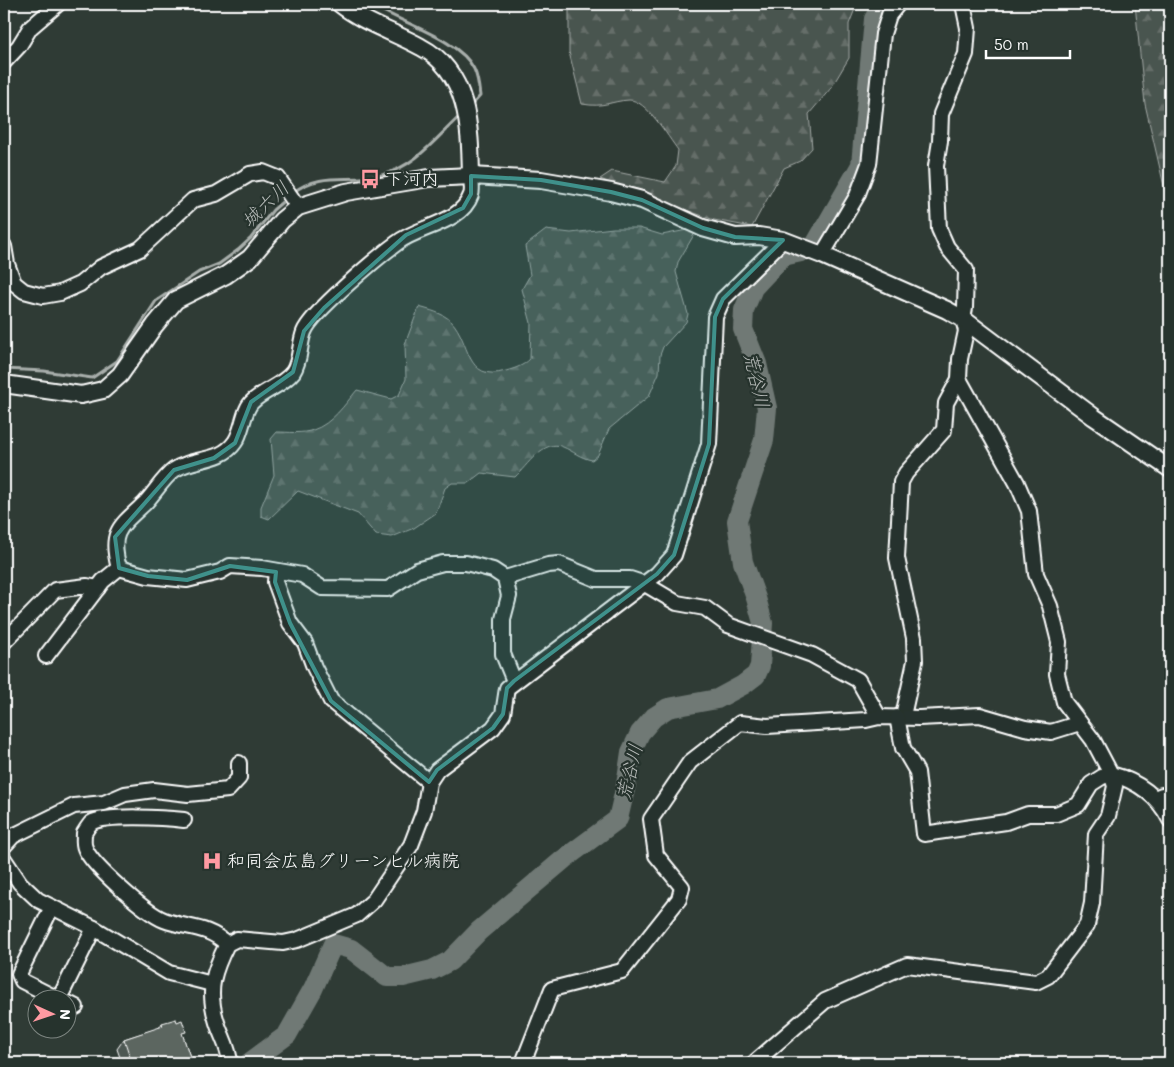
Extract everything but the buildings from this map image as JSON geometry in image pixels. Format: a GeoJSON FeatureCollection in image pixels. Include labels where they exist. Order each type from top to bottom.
{"type":"FeatureCollection","features":[{"type":"Feature","properties":{"kind":"street"},"geometry":{"type":"LineString","coordinates":[[4,62],[19,46],[30,28],[58,4]]}},
{"type":"Feature","properties":{"kind":"street"},"geometry":{"type":"LineString","coordinates":[[119,568],[114,552],[114,538],[126,521],[174,470],[214,458],[235,443],[252,402],[293,372],[300,356],[304,331],[319,314],[376,258],[406,235],[450,218],[463,208],[471,194],[470,137],[463,97],[455,78],[442,62],[422,48],[367,22],[340,4]]}},
{"type":"Feature","properties":{"kind":"street"},"geometry":{"type":"LineString","coordinates":[[822,255],[857,196],[869,164],[883,34],[889,15],[898,4]]}},
{"type":"Feature","properties":{"kind":"street"},"geometry":{"type":"LineString","coordinates":[[963,4],[968,28],[966,54],[941,114],[940,141],[936,166],[939,229],[947,247],[966,270],[963,319],[966,331],[960,359],[959,379],[946,403],[944,430],[906,473],[901,482],[897,558],[914,638],[914,661],[900,716],[903,748],[917,772],[924,834],[1006,822],[1028,814],[1056,814],[1078,805],[1091,784],[1102,777],[1112,774],[1127,779],[1155,798],[1170,820]]}},
{"type":"Feature","properties":{"kind":"street"},"geometry":{"type":"LineString","coordinates":[[4,246],[7,264],[14,283],[24,291],[42,296],[60,293],[80,284],[101,267],[140,249],[193,200],[216,194],[250,174],[263,172],[278,178],[297,205]]}},
{"type":"Feature","properties":{"kind":"street"},"geometry":{"type":"LineString","coordinates":[[4,384],[81,395],[103,390],[120,376],[176,300],[226,275],[250,258],[297,205],[346,192],[429,178],[472,176],[541,180],[611,192],[642,200],[703,228],[735,237],[759,236],[783,240],[822,255],[963,319],[1094,417],[1170,469]]}},
{"type":"Feature","properties":{"kind":"street"},"geometry":{"type":"LineString","coordinates":[[230,1063],[230,1050],[216,1019],[211,993],[214,969],[228,944],[238,939],[283,943],[357,915],[374,900],[411,845],[424,811],[429,782],[437,770],[493,728],[503,714],[507,688],[645,584],[674,555],[709,444],[715,317],[723,299],[783,240]]}},
{"type":"Feature","properties":{"kind":"street"},"geometry":{"type":"LineString","coordinates":[[754,1063],[825,1001],[907,965],[1036,982],[1048,976],[1087,925],[1092,903],[1096,834],[1108,816],[1115,786],[1112,774],[1093,740],[1064,702],[1057,674],[1059,642],[1050,606],[1036,574],[1028,511],[1017,483],[959,379]]}},
{"type":"Feature","properties":{"kind":"street"},"geometry":{"type":"LineString","coordinates":[[119,568],[148,576],[187,580],[220,572],[230,566],[262,568],[276,572],[302,575],[322,588],[388,589],[417,570],[443,563],[466,563],[493,570],[505,578],[509,596],[503,619],[503,654],[514,681]]}},
{"type":"Feature","properties":{"kind":"street"},"geometry":{"type":"LineString","coordinates":[[505,578],[548,565],[560,564],[596,579],[630,579],[645,584],[677,603],[705,608],[728,625],[812,655],[858,680],[879,717]]}},
{"type":"Feature","properties":{"kind":"street"},"geometry":{"type":"LineString","coordinates":[[46,656],[98,588],[119,568]]}},
{"type":"Feature","properties":{"kind":"street"},"geometry":{"type":"LineString","coordinates":[[276,572],[275,582],[290,623],[305,643],[314,667],[331,701],[429,782]]}},
{"type":"Feature","properties":{"kind":"street"},"geometry":{"type":"LineString","coordinates":[[4,642],[55,590],[87,586],[98,588]]}},
{"type":"Feature","properties":{"kind":"street"},"geometry":{"type":"LineString","coordinates":[[523,1063],[552,989],[622,971],[679,898],[682,887],[656,854],[651,819],[690,762],[740,723],[767,726],[866,720],[879,717],[900,716],[919,718],[980,715],[1024,728],[1051,732],[1080,723]]}},
{"type":"Feature","properties":{"kind":"street"},"geometry":{"type":"LineString","coordinates":[[4,846],[13,836],[74,806],[104,803],[125,794],[154,790],[188,794],[228,790],[239,778],[239,763]]}},
{"type":"Feature","properties":{"kind":"street"},"geometry":{"type":"LineString","coordinates":[[1155,798],[1162,795],[1170,796]]}},
{"type":"Feature","properties":{"kind":"street"},"geometry":{"type":"LineString","coordinates":[[184,820],[159,818],[106,819],[91,823],[84,833],[85,847],[93,861],[144,908],[163,920],[216,933],[228,944]]}},
{"type":"Feature","properties":{"kind":"street"},"geometry":{"type":"LineString","coordinates":[[4,859],[20,883],[38,900],[94,928],[169,973],[212,984]]}},
{"type":"Feature","properties":{"kind":"street"},"geometry":{"type":"LineString","coordinates":[[40,990],[22,981],[19,974],[52,907]]}},
{"type":"Feature","properties":{"kind":"street"},"geometry":{"type":"LineString","coordinates":[[63,990],[94,928]]}},
{"type":"Feature","properties":{"kind":"highlighted area"},"geometry":{"type":"Polygon","coordinates":[[[471,176],[541,180],[611,192],[642,200],[703,228],[735,237],[783,240],[723,299],[715,317],[709,444],[674,555],[657,574],[514,681],[507,688],[503,714],[493,728],[437,770],[429,782],[331,701],[290,623],[275,582],[276,572],[230,566],[187,580],[148,576],[119,568],[115,537],[174,470],[214,458],[235,443],[251,402],[293,372],[304,331],[324,308],[406,235],[463,208],[471,194],[471,176]]]}},
{"type":"Feature","properties":{"kind":"green space"},"geometry":{"type":"Polygon","coordinates":[[[569,4],[857,4],[849,24],[849,58],[831,88],[809,114],[812,148],[800,161],[784,168],[752,227],[714,220],[600,179],[612,171],[665,182],[676,166],[678,150],[663,128],[636,101],[629,100],[596,105],[582,104],[569,52],[569,4]]]}},
{"type":"Feature","properties":{"kind":"green space"},"geometry":{"type":"Polygon","coordinates":[[[1135,4],[1170,4],[1170,212],[1145,104],[1135,4]]]}},
{"type":"Feature","properties":{"kind":"green space"},"geometry":{"type":"Polygon","coordinates":[[[613,228],[639,228],[662,235],[687,230],[695,233],[678,262],[676,272],[688,314],[686,322],[663,347],[660,355],[659,373],[649,396],[609,429],[598,455],[592,460],[563,447],[549,446],[536,454],[515,477],[481,473],[468,483],[452,483],[445,488],[436,513],[414,528],[392,537],[376,535],[358,514],[298,491],[269,519],[261,516],[261,507],[274,475],[271,439],[277,432],[305,432],[320,427],[338,413],[357,390],[391,399],[399,395],[406,379],[405,344],[419,307],[440,314],[451,321],[457,329],[470,358],[475,366],[482,371],[492,373],[516,368],[530,359],[531,323],[522,289],[530,275],[525,246],[546,230],[571,233],[613,228]]]}},
{"type":"Feature","properties":{"kind":"waterway","name":"城六川"},"geometry":{"type":"LineString","coordinates":[[371,4],[442,40],[467,58],[474,69],[480,96],[471,106]]}},
{"type":"Feature","properties":{"kind":"waterway","name":"荒谷川"},"geometry":{"type":"LineString","coordinates":[[816,243],[861,165],[874,19],[883,4]]}},
{"type":"Feature","properties":{"kind":"waterway","name":"城六川"},"geometry":{"type":"LineString","coordinates":[[292,193],[314,182],[370,177],[394,171],[416,158],[461,115]]}},
{"type":"Feature","properties":{"kind":"waterway","name":"城六川"},"geometry":{"type":"LineString","coordinates":[[4,369],[44,371],[92,378],[117,361],[156,301],[199,272],[219,264],[238,250],[251,238],[273,210],[288,197]]}},
{"type":"Feature","properties":{"kind":"waterway","name":"荒谷川"},"geometry":{"type":"LineString","coordinates":[[249,1063],[287,1035],[313,989],[333,944],[351,949],[387,977],[403,977],[432,970],[450,961],[479,931],[564,859],[618,819],[631,752],[640,733],[654,717],[668,708],[717,699],[743,685],[756,675],[760,666],[763,623],[743,562],[737,521],[764,440],[767,408],[757,364],[743,329],[744,310],[753,288],[783,256],[801,252]]}},
{"type":"Feature","properties":{"kind":"place","name":"下河内"},"geometry":{"type":"Point","coordinates":[370,179]}},
{"type":"Feature","properties":{"kind":"place","name":"和同会広島グリーンヒル病院"},"geometry":{"type":"Point","coordinates":[212,861]}}]}
